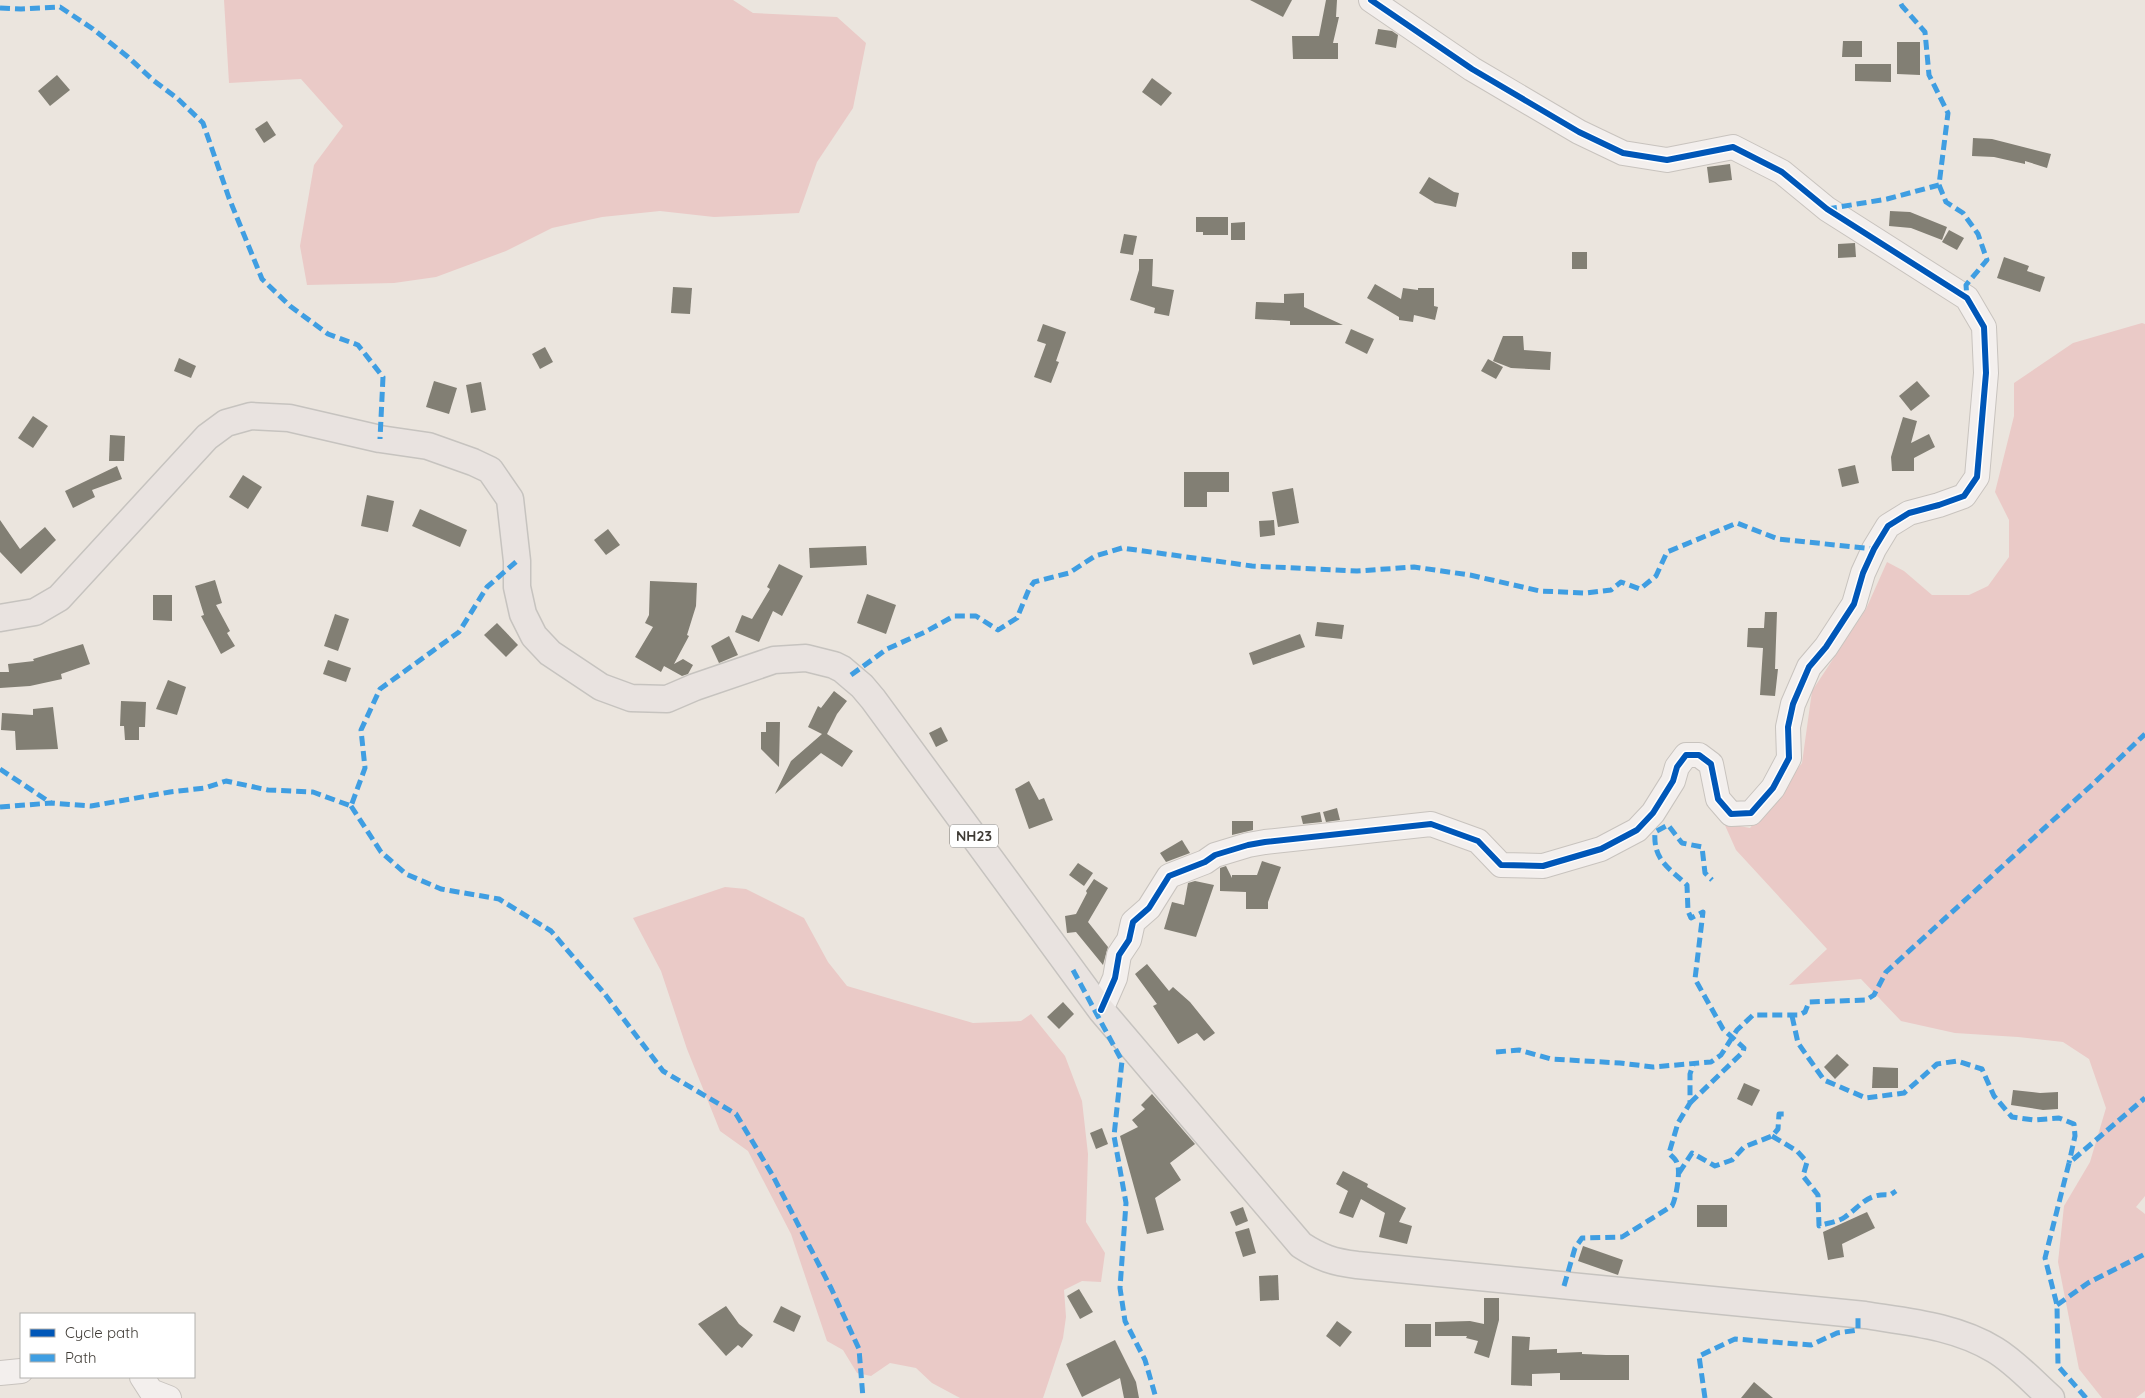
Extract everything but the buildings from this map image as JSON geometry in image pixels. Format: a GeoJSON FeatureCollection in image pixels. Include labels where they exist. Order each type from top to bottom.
{"type":"FeatureCollection","features":[{"type":"Feature","properties":{"kind":"main road","name":"NH23"},"geometry":{"type":"LineString","coordinates":[[0,618],[35,612],[59,598],[207,437],[226,423],[251,416],[289,418],[380,439],[428,446],[473,462],[490,470],[510,500],[518,561],[518,588],[523,614],[534,636],[550,653],[602,687],[631,698],[667,699],[694,687],[774,660],[806,658],[834,664],[862,686],[1101,1010],[1301,1245],[1331,1262],[1865,1315],[1936,1326],[1969,1337],[1996,1350],[2051,1398]]}},
{"type":"Feature","properties":{"kind":"street"},"geometry":{"type":"LineString","coordinates":[[1101,1010],[1115,978],[1119,955],[1129,940],[1133,922],[1149,908],[1169,876],[1205,862],[1215,855],[1248,845],[1431,824],[1478,841],[1501,865],[1543,866],[1602,849],[1637,830],[1652,813],[1673,782],[1677,767],[1686,755],[1699,755],[1711,764],[1718,798],[1731,814],[1752,813],[1773,788],[1789,758],[1790,720],[1793,704],[1809,667],[1826,647],[1854,604],[1874,549],[1888,526],[1910,513],[1964,496],[1977,477],[1986,373],[1984,327],[1967,298],[1827,208],[1782,172],[1733,147],[1667,160],[1623,153],[1579,132],[1472,69],[1371,0]]}},
{"type":"Feature","properties":{"kind":"street"},"geometry":{"type":"LineString","coordinates":[[0,1373],[20,1370]]}},
{"type":"Feature","properties":{"kind":"street"},"geometry":{"type":"LineString","coordinates":[[143,1378],[151,1391],[169,1398]]}},
{"type":"Feature","properties":{"kind":"shaded area"},"geometry":{"type":"Polygon","coordinates":[[[224,0],[733,0],[753,13],[837,17],[866,43],[853,108],[817,162],[799,213],[714,217],[660,211],[602,217],[552,228],[506,251],[436,277],[394,283],[307,285],[300,246],[314,165],[343,126],[301,79],[229,83],[224,0]]]}},
{"type":"Feature","properties":{"kind":"shaded area"},"geometry":{"type":"Polygon","coordinates":[[[2142,323],[2145,324],[2145,1196],[2136,1207],[2145,1214],[2145,1391],[2136,1398],[2102,1398],[2079,1369],[2058,1262],[2064,1206],[2090,1162],[2106,1108],[2089,1059],[2063,1042],[1955,1033],[1901,1021],[1861,979],[1789,985],[1827,949],[1736,850],[1724,823],[1750,828],[1802,763],[1812,691],[1866,609],[1887,562],[1904,571],[1932,595],[1969,595],[1988,586],[2009,557],[2009,520],[1995,492],[2014,416],[2014,383],[2073,343],[2142,323]]]}},
{"type":"Feature","properties":{"kind":"shaded area"},"geometry":{"type":"Polygon","coordinates":[[[725,887],[746,889],[804,918],[828,962],[847,986],[973,1023],[1021,1021],[1031,1014],[1065,1056],[1082,1101],[1088,1154],[1086,1222],[1105,1253],[1101,1282],[1082,1281],[1064,1290],[1066,1317],[1063,1338],[1043,1398],[960,1398],[932,1383],[916,1368],[890,1363],[871,1376],[857,1373],[843,1350],[827,1341],[791,1234],[748,1151],[720,1131],[687,1049],[661,971],[633,918],[725,887]]]}},
{"type":"Feature","properties":{"kind":"marked path"},"geometry":{"type":"LineString","coordinates":[[1827,209],[1887,199],[1939,185],[1948,113],[1929,75],[1925,32],[1899,0]]}},
{"type":"Feature","properties":{"kind":"marked path"},"geometry":{"type":"LineString","coordinates":[[0,8],[60,7],[93,29],[128,57],[153,80],[177,98],[203,123],[229,198],[262,279],[290,306],[328,334],[358,345],[383,377],[380,439]]}},
{"type":"Feature","properties":{"kind":"marked path"},"geometry":{"type":"LineString","coordinates":[[1939,185],[1946,202],[1963,213],[1978,234],[1987,260],[1966,285],[1967,298]]}},
{"type":"Feature","properties":{"kind":"marked path"},"geometry":{"type":"LineString","coordinates":[[851,675],[887,649],[925,632],[954,616],[976,616],[998,630],[1017,618],[1029,589],[1034,582],[1069,573],[1095,556],[1122,548],[1252,566],[1357,571],[1414,567],[1470,575],[1540,591],[1585,593],[1611,590],[1621,582],[1640,589],[1656,576],[1667,552],[1737,523],[1778,539],[1874,549]]}},
{"type":"Feature","properties":{"kind":"marked path"},"geometry":{"type":"LineString","coordinates":[[0,807],[51,803],[91,806],[170,792],[205,788],[226,781],[268,790],[313,792],[351,806],[365,768],[361,730],[380,689],[459,632],[487,587],[517,561]]}},
{"type":"Feature","properties":{"kind":"marked path"},"geometry":{"type":"LineString","coordinates":[[1496,1052],[1519,1050],[1551,1059],[1653,1067],[1711,1062],[1721,1055],[1737,1030],[1753,1015],[1799,1015],[1805,1012],[1809,1002],[1866,1000],[1874,995],[1886,972],[2094,783],[2145,734]]}},
{"type":"Feature","properties":{"kind":"marked path"},"geometry":{"type":"LineString","coordinates":[[0,769],[51,803]]}},
{"type":"Feature","properties":{"kind":"marked path"},"geometry":{"type":"LineString","coordinates":[[351,806],[381,852],[406,874],[441,889],[499,899],[551,931],[604,993],[663,1071],[736,1114],[773,1176],[831,1288],[859,1349],[863,1398]]}},
{"type":"Feature","properties":{"kind":"marked path"},"geometry":{"type":"LineString","coordinates":[[1690,1103],[1743,1052],[1744,1048],[1723,1029],[1695,979],[1703,912],[1691,918],[1688,911],[1687,885],[1668,868],[1659,856],[1656,850],[1655,832],[1668,825],[1682,843],[1702,847],[1705,873],[1712,880]]}},
{"type":"Feature","properties":{"kind":"marked path"},"geometry":{"type":"LineString","coordinates":[[1073,970],[1122,1061],[1114,1136],[1126,1203],[1120,1288],[1125,1321],[1145,1360],[1156,1398]]}},
{"type":"Feature","properties":{"kind":"marked path"},"geometry":{"type":"LineString","coordinates":[[1792,1016],[1798,1043],[1824,1080],[1866,1098],[1904,1093],[1937,1064],[1957,1061],[1982,1069],[1994,1096],[2012,1117],[2034,1120],[2059,1118],[2074,1124],[2075,1136],[2069,1163]]}},
{"type":"Feature","properties":{"kind":"marked path"},"geometry":{"type":"LineString","coordinates":[[1564,1286],[1575,1248],[1582,1238],[1622,1237],[1672,1206],[1676,1191],[1678,1167],[1669,1153],[1678,1123],[1690,1103],[1690,1074],[1693,1065]]}},
{"type":"Feature","properties":{"kind":"marked path"},"geometry":{"type":"LineString","coordinates":[[2086,1398],[2058,1366],[2057,1305],[2045,1258],[2069,1163],[2145,1098]]}},
{"type":"Feature","properties":{"kind":"marked path"},"geometry":{"type":"LineString","coordinates":[[1679,1173],[1692,1153],[1715,1166],[1732,1160],[1744,1147],[1772,1136],[1778,1129],[1779,1114],[1785,1114]]}},
{"type":"Feature","properties":{"kind":"marked path"},"geometry":{"type":"LineString","coordinates":[[1772,1136],[1797,1151],[1807,1162],[1803,1176],[1818,1195],[1819,1226],[1842,1219],[1870,1198],[1890,1195],[1896,1191]]}},
{"type":"Feature","properties":{"kind":"marked path"},"geometry":{"type":"LineString","coordinates":[[2057,1305],[2088,1283],[2145,1254]]}},
{"type":"Feature","properties":{"kind":"marked path"},"geometry":{"type":"LineString","coordinates":[[1705,1398],[1699,1356],[1735,1339],[1811,1345],[1837,1333],[1858,1330],[1858,1314]]}},
{"type":"Feature","properties":{"kind":"cycle path"},"geometry":{"type":"LineString","coordinates":[[1101,1010],[1115,978],[1119,955],[1129,940],[1133,922],[1149,908],[1169,876],[1205,862],[1215,855],[1265,842],[1431,824],[1478,841],[1501,865],[1543,866],[1601,849],[1637,830],[1653,813],[1673,781],[1677,767],[1686,755],[1699,755],[1711,764],[1718,799],[1731,814],[1751,813],[1773,788],[1789,758],[1788,727],[1793,704],[1809,667],[1826,647],[1854,604],[1863,573],[1874,549],[1888,526],[1909,513],[1964,496],[1977,477],[1986,373],[1984,327],[1967,298],[1827,209],[1782,172],[1733,147],[1667,160],[1623,153],[1579,132],[1472,69],[1371,0]]}}]}
